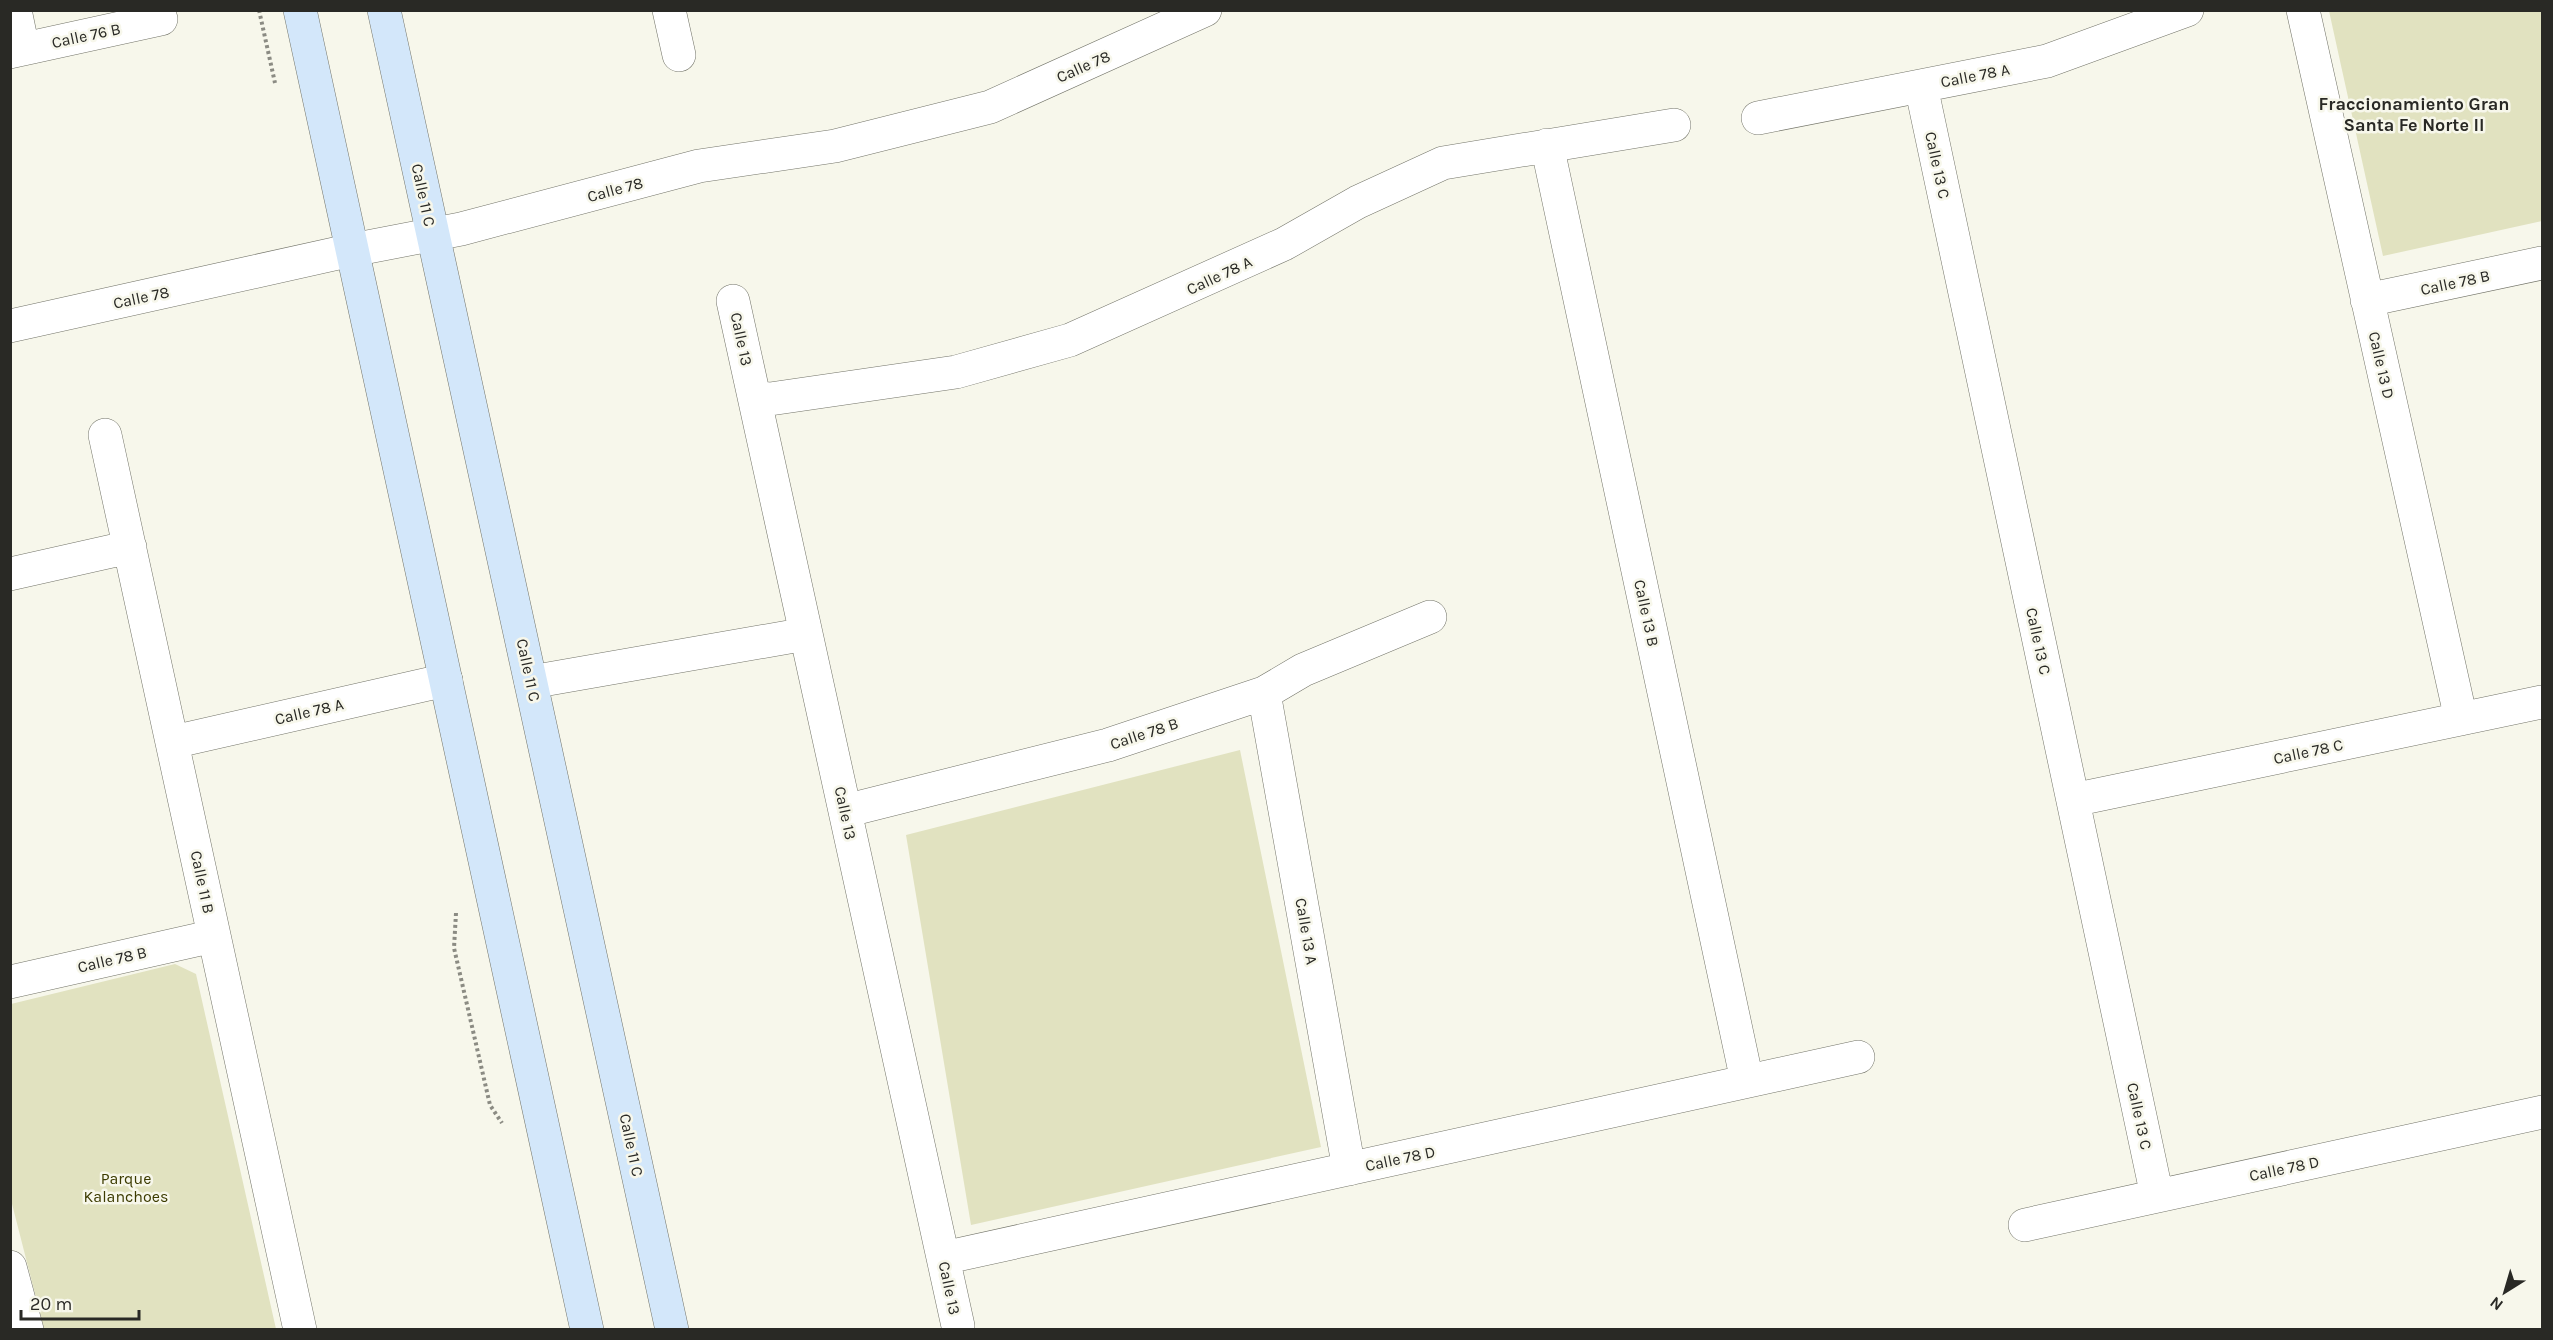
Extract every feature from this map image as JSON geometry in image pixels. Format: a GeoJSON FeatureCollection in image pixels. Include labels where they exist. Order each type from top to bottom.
{"type":"FeatureCollection","features":[{"type":"Feature","properties":{"kind":"main road"},"geometry":{"type":"LineString","coordinates":[[300,10],[587,1329]]}},
{"type":"Feature","properties":{"kind":"main road","name":"Calle 11 C"},"geometry":{"type":"LineString","coordinates":[[384,10],[672,1329]]}},
{"type":"Feature","properties":{"kind":"street"},"geometry":{"type":"LineString","coordinates":[[15,10],[17,50]]}},
{"type":"Feature","properties":{"kind":"street"},"geometry":{"type":"LineString","coordinates":[[669,10],[679,55]]}},
{"type":"Feature","properties":{"kind":"street","name":"Calle 78"},"geometry":{"type":"LineString","coordinates":[[10,326],[352,250],[433,235],[699,166],[835,146],[990,107],[1205,10]]}},
{"type":"Feature","properties":{"kind":"street","name":"Calle 78 A"},"geometry":{"type":"LineString","coordinates":[[1758,118],[2047,61],[2187,10]]}},
{"type":"Feature","properties":{"kind":"street","name":"Calle 13 D"},"geometry":{"type":"LineString","coordinates":[[2303,10],[2461,719]]}},
{"type":"Feature","properties":{"kind":"street","name":"Calle 76 B"},"geometry":{"type":"LineString","coordinates":[[17,50],[161,18]]}},
{"type":"Feature","properties":{"kind":"street","name":"Calle 13 C"},"geometry":{"type":"LineString","coordinates":[[1921,86],[2157,1196]]}},
{"type":"Feature","properties":{"kind":"street","name":"Calle 78 A"},"geometry":{"type":"LineString","coordinates":[[754,397],[770,399],[956,372],[1070,340],[1273,249],[1358,202],[1443,163],[1674,125]]}},
{"type":"Feature","properties":{"kind":"street","name":"Calle 13 B"},"geometry":{"type":"LineString","coordinates":[[1548,145],[1747,1081]]}},
{"type":"Feature","properties":{"kind":"street","name":"Calle 78 B"},"geometry":{"type":"LineString","coordinates":[[2367,300],[2542,263]]}},
{"type":"Feature","properties":{"kind":"street","name":"Calle 13"},"geometry":{"type":"LineString","coordinates":[[734,301],[958,1326]]}},
{"type":"Feature","properties":{"kind":"street","name":"Calle 11 B"},"geometry":{"type":"LineString","coordinates":[[105,435],[300,1329]]}},
{"type":"Feature","properties":{"kind":"street"},"geometry":{"type":"LineString","coordinates":[[10,574],[130,547]]}},
{"type":"Feature","properties":{"kind":"street","name":"Calle 78 B"},"geometry":{"type":"LineString","coordinates":[[845,811],[1108,745],[1264,693],[1303,670],[1430,617]]}},
{"type":"Feature","properties":{"kind":"street"},"geometry":{"type":"LineString","coordinates":[[531,682],[806,634]]}},
{"type":"Feature","properties":{"kind":"street","name":"Calle 78 A"},"geometry":{"type":"LineString","coordinates":[[172,742],[446,680]]}},
{"type":"Feature","properties":{"kind":"street","name":"Calle 13 A"},"geometry":{"type":"LineString","coordinates":[[1264,693],[1349,1169]]}},
{"type":"Feature","properties":{"kind":"street","name":"Calle 78 C"},"geometry":{"type":"LineString","coordinates":[[2073,800],[2542,702]]}},
{"type":"Feature","properties":{"kind":"street","name":"Calle 78 B"},"geometry":{"type":"LineString","coordinates":[[10,982],[214,936]]}},
{"type":"Feature","properties":{"kind":"street","name":"Calle 78 D"},"geometry":{"type":"LineString","coordinates":[[943,1258],[1858,1057]]}},
{"type":"Feature","properties":{"kind":"street","name":"Calle 78 D"},"geometry":{"type":"LineString","coordinates":[[2025,1224],[2542,1112]]}},
{"type":"Feature","properties":{"kind":"street"},"geometry":{"type":"LineString","coordinates":[[10,1267],[27,1329]]}},
{"type":"Feature","properties":{"kind":"green space"},"geometry":{"type":"Polygon","coordinates":[[[2329,11],[2542,11],[2542,221],[2383,256],[2329,11]]]}},
{"type":"Feature","properties":{"kind":"green space"},"geometry":{"type":"Polygon","coordinates":[[[1240,750],[1321,1147],[971,1225],[906,835],[1240,750]]]}},
{"type":"Feature","properties":{"kind":"green space","name":"Parque Kalanchoes"},"geometry":{"type":"Polygon","coordinates":[[[175,964],[196,974],[276,1329],[44,1329],[11,1200],[11,1004],[175,964]]]}},
{"type":"Feature","properties":{"kind":"district","name":"Fraccionamiento Gran Santa Fe Norte II"},"geometry":{"type":"Point","coordinates":[2414,114]}}]}
